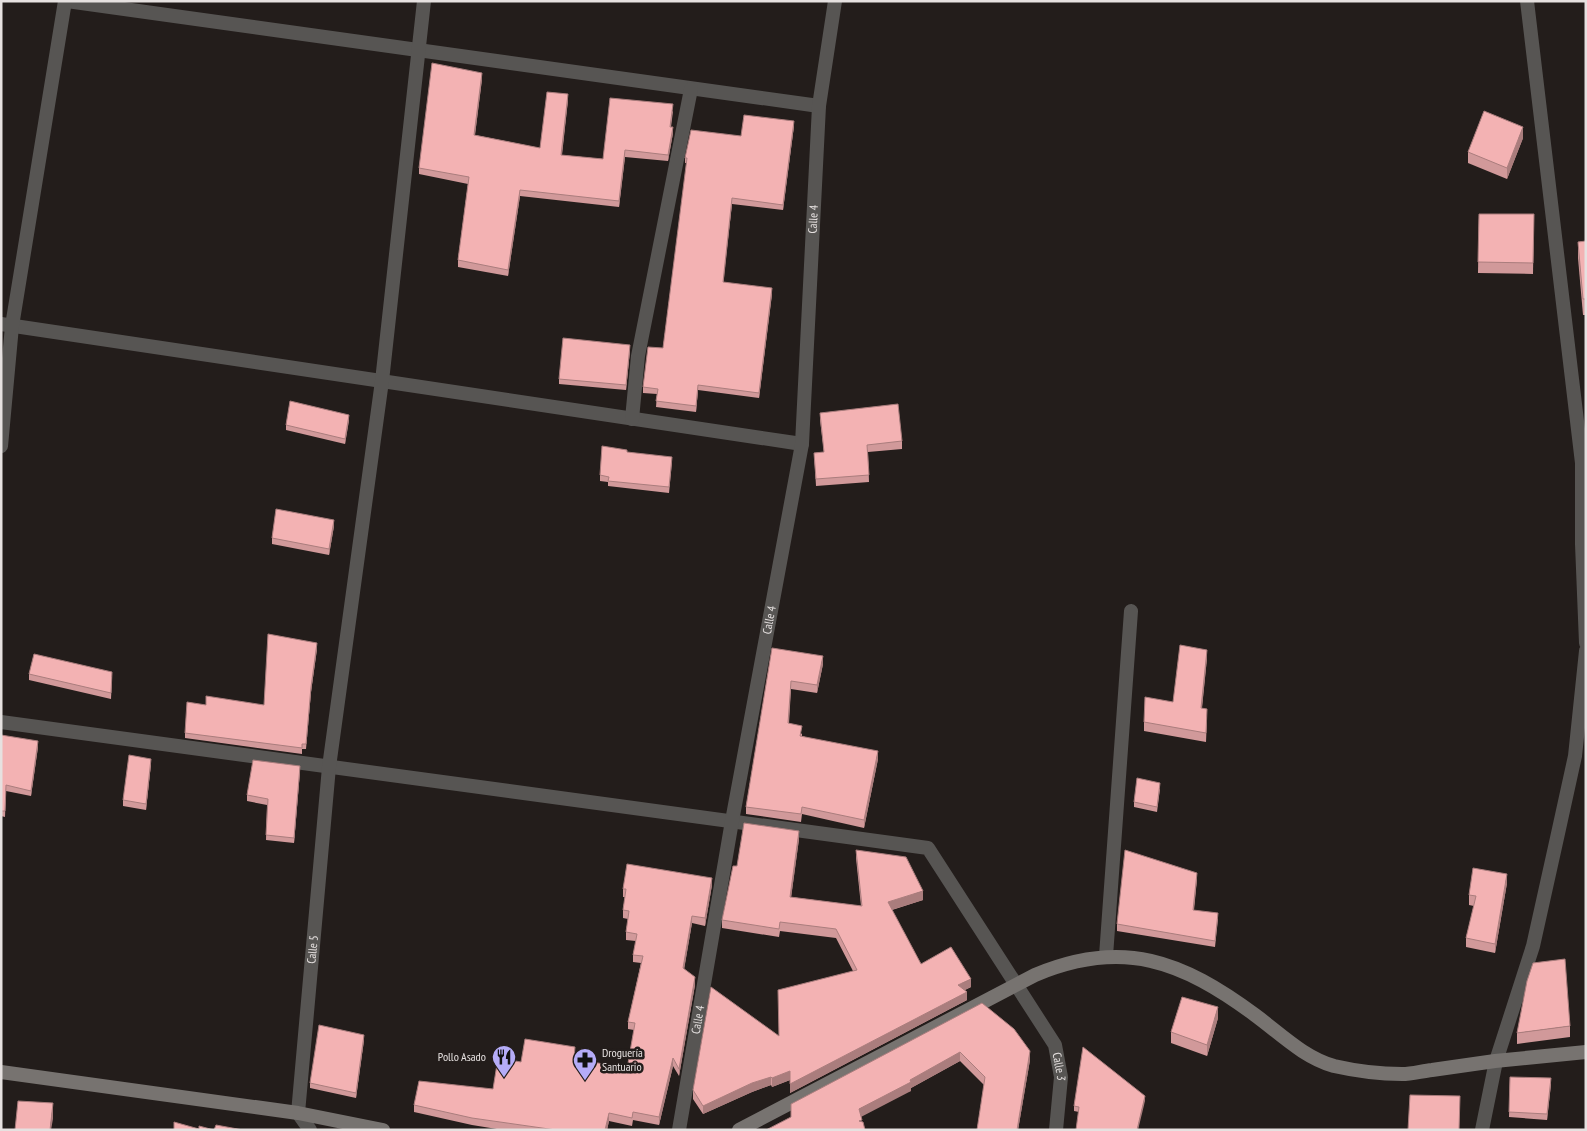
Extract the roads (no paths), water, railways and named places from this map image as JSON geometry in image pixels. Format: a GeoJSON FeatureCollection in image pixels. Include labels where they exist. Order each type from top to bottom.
{"type":"FeatureCollection","features":[{"type":"Feature","properties":{"kind":"main road"},"geometry":{"type":"LineString","coordinates":[[739,1130],[1035,975],[1058,965],[1106,956],[1159,962],[1192,975],[1227,996],[1313,1058],[1363,1072],[1403,1074],[1496,1061],[1586,1052]]}},
{"type":"Feature","properties":{"kind":"main road"},"geometry":{"type":"LineString","coordinates":[[1,1072],[298,1114],[383,1130]]}},
{"type":"Feature","properties":{"kind":"street"},"geometry":{"type":"LineString","coordinates":[[1,446],[7,325],[66,1],[420,52],[819,106]]}},
{"type":"Feature","properties":{"kind":"street","name":"Calle 5"},"geometry":{"type":"LineString","coordinates":[[298,1114],[329,766],[382,381],[420,52],[424,1]]}},
{"type":"Feature","properties":{"kind":"street","name":"Calle 4"},"geometry":{"type":"LineString","coordinates":[[679,1130],[732,821],[802,444],[819,106],[835,1]]}},
{"type":"Feature","properties":{"kind":"street"},"geometry":{"type":"LineString","coordinates":[[1527,1],[1582,463],[1582,544],[1586,643]]}},
{"type":"Feature","properties":{"kind":"street"},"geometry":{"type":"LineString","coordinates":[[632,419],[638,356],[691,89]]}},
{"type":"Feature","properties":{"kind":"street"},"geometry":{"type":"LineString","coordinates":[[7,325],[802,444]]}},
{"type":"Feature","properties":{"kind":"street"},"geometry":{"type":"LineString","coordinates":[[1106,956],[1131,611]]}},
{"type":"Feature","properties":{"kind":"street"},"geometry":{"type":"LineString","coordinates":[[1482,1130],[1496,1061],[1533,946],[1575,756],[1586,652]]}},
{"type":"Feature","properties":{"kind":"street","name":"Calle 3"},"geometry":{"type":"LineString","coordinates":[[1,722],[928,848],[1055,1045],[1061,1077],[1056,1130]]}},
{"type":"Feature","properties":{"kind":"street"},"geometry":{"type":"LineString","coordinates":[[298,1114],[310,1130]]}},
{"type":"Feature","properties":{"kind":"place","name":"Pollo Asado"},"geometry":{"type":"Point","coordinates":[504,1078]}},
{"type":"Feature","properties":{"kind":"place","name":"Droguería Santuario"},"geometry":{"type":"Point","coordinates":[585,1081]}}]}
